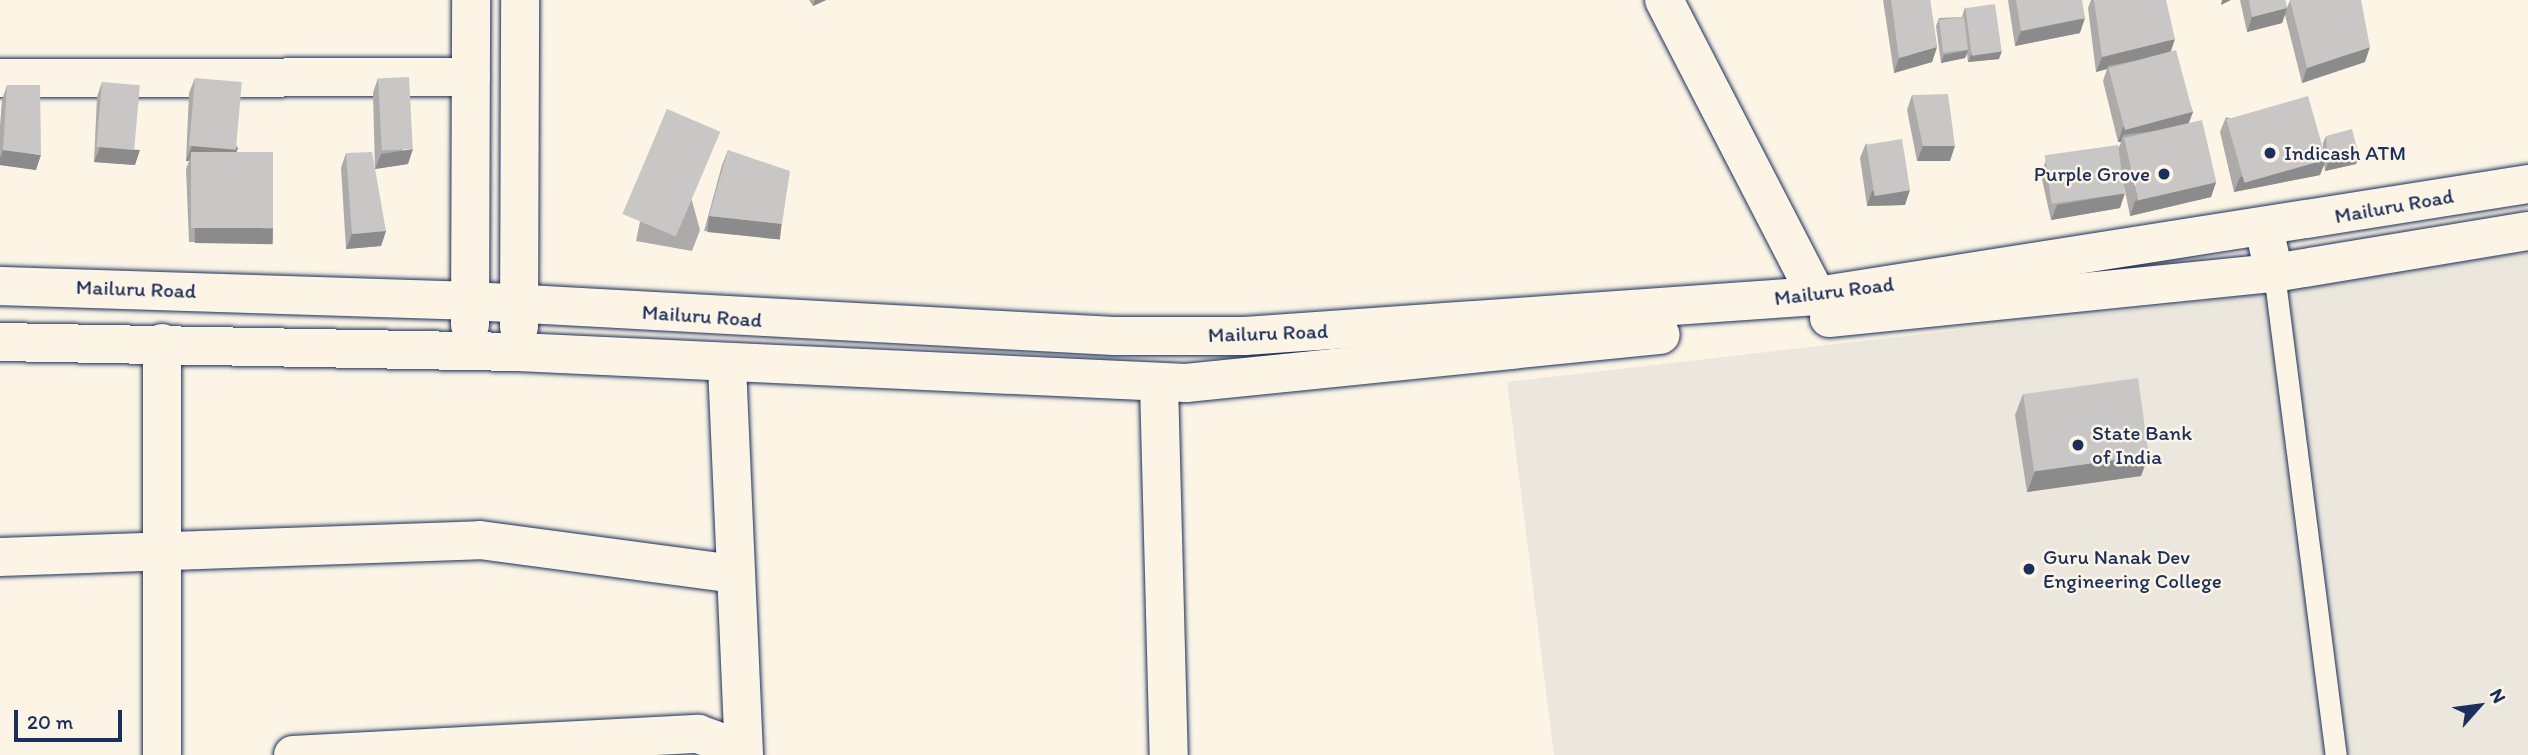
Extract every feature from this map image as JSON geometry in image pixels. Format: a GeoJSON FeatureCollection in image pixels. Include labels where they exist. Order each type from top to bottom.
{"type":"FeatureCollection","features":[{"type":"Feature","properties":{"kind":"street"},"geometry":{"type":"LineString","coordinates":[[469,351],[471,0]]}},
{"type":"Feature","properties":{"kind":"street"},"geometry":{"type":"LineString","coordinates":[[518,352],[520,0]]}},
{"type":"Feature","properties":{"kind":"street"},"geometry":{"type":"LineString","coordinates":[[1664,0],[1816,296]]}},
{"type":"Feature","properties":{"kind":"street"},"geometry":{"type":"LineString","coordinates":[[0,78],[471,78]]}},
{"type":"Feature","properties":{"kind":"street","name":"Mailuru Road"},"geometry":{"type":"LineString","coordinates":[[0,286],[519,303],[1086,335],[1245,336],[1816,296],[2264,228],[2528,184]]}},
{"type":"Feature","properties":{"kind":"street"},"geometry":{"type":"LineString","coordinates":[[2264,228],[2274,273]]}},
{"type":"Feature","properties":{"kind":"street"},"geometry":{"type":"LineString","coordinates":[[0,342],[162,343],[518,352],[727,365],[1159,384],[2274,273],[2528,231]]}},
{"type":"Feature","properties":{"kind":"street"},"geometry":{"type":"LineString","coordinates":[[162,343],[162,755]]}},
{"type":"Feature","properties":{"kind":"street"},"geometry":{"type":"LineString","coordinates":[[293,755],[698,734],[744,752],[727,365]]}},
{"type":"Feature","properties":{"kind":"street"},"geometry":{"type":"LineString","coordinates":[[1159,384],[1169,755]]}},
{"type":"Feature","properties":{"kind":"street"},"geometry":{"type":"LineString","coordinates":[[0,557],[163,554],[480,540],[735,574]]}},
{"type":"Feature","properties":{"kind":"lane"},"geometry":{"type":"LineString","coordinates":[[2274,273],[2336,755]]}},
{"type":"Feature","properties":{"kind":"shaded area","name":"Guru Nanak Dev Engineering College"},"geometry":{"type":"Polygon","coordinates":[[[2528,251],[2528,755],[1554,755],[1507,382],[2192,303],[2528,251]]]}},
{"type":"Feature","properties":{"kind":"building"},"geometry":{"type":"Polygon","coordinates":[[[1891,0],[1930,0],[1937,47],[1899,58],[1891,0]]]}},
{"type":"Feature","properties":{"kind":"building"},"geometry":{"type":"Polygon","coordinates":[[[2016,0],[2082,0],[2085,18],[2021,31],[2016,0]]]}},
{"type":"Feature","properties":{"kind":"building"},"geometry":{"type":"Polygon","coordinates":[[[2094,0],[2166,0],[2175,39],[2102,57],[2094,0]]]}},
{"type":"Feature","properties":{"kind":"building"},"geometry":{"type":"Polygon","coordinates":[[[2249,0],[2285,0],[2287,8],[2252,17],[2249,0]]]}},
{"type":"Feature","properties":{"kind":"building"},"geometry":{"type":"Polygon","coordinates":[[[2290,0],[2361,0],[2370,47],[2307,68],[2290,0]]]}},
{"type":"Feature","properties":{"kind":"building"},"geometry":{"type":"Polygon","coordinates":[[[1995,4],[2002,52],[1972,56],[1965,8],[1995,4]]]}},
{"type":"Feature","properties":{"kind":"building"},"geometry":{"type":"Polygon","coordinates":[[[1964,17],[1968,50],[1943,53],[1939,20],[1964,17]]]}},
{"type":"Feature","properties":{"kind":"building"},"geometry":{"type":"Polygon","coordinates":[[[2176,50],[2193,112],[2125,130],[2108,68],[2176,50]]]}},
{"type":"Feature","properties":{"kind":"building"},"geometry":{"type":"Polygon","coordinates":[[[409,77],[413,149],[382,151],[378,79],[409,77]]]}},
{"type":"Feature","properties":{"kind":"building"},"geometry":{"type":"Polygon","coordinates":[[[195,78],[242,82],[236,150],[189,146],[195,78]]]}},
{"type":"Feature","properties":{"kind":"building"},"geometry":{"type":"Polygon","coordinates":[[[102,82],[140,85],[134,150],[96,147],[102,82]]]}},
{"type":"Feature","properties":{"kind":"building"},"geometry":{"type":"Polygon","coordinates":[[[7,85],[40,85],[41,155],[3,150],[7,85]]]}},
{"type":"Feature","properties":{"kind":"building"},"geometry":{"type":"Polygon","coordinates":[[[1948,94],[1955,146],[1923,146],[1912,95],[1948,94]]]}},
{"type":"Feature","properties":{"kind":"building","name":"Indicash ATM"},"geometry":{"type":"Polygon","coordinates":[[[2308,96],[2326,159],[2244,183],[2226,119],[2308,96]]]}},
{"type":"Feature","properties":{"kind":"building"},"geometry":{"type":"Polygon","coordinates":[[[667,109],[720,132],[676,237],[622,214],[667,109]]]}},
{"type":"Feature","properties":{"kind":"building","name":"Purple Grove"},"geometry":{"type":"Polygon","coordinates":[[[2202,120],[2216,182],[2138,200],[2124,138],[2202,120]]]}},
{"type":"Feature","properties":{"kind":"building"},"geometry":{"type":"Polygon","coordinates":[[[2352,129],[2359,156],[2328,163],[2326,136],[2352,129]]]}},
{"type":"Feature","properties":{"kind":"building"},"geometry":{"type":"Polygon","coordinates":[[[1902,139],[1910,190],[1875,196],[1866,145],[1902,139]]]}},
{"type":"Feature","properties":{"kind":"building"},"geometry":{"type":"Polygon","coordinates":[[[2118,145],[2125,194],[2052,204],[2045,155],[2118,145]]]}},
{"type":"Feature","properties":{"kind":"building"},"geometry":{"type":"Polygon","coordinates":[[[728,150],[790,171],[782,224],[709,216],[728,150]]]}},
{"type":"Feature","properties":{"kind":"building"},"geometry":{"type":"Polygon","coordinates":[[[191,152],[273,152],[273,228],[191,228],[191,152]]]}},
{"type":"Feature","properties":{"kind":"building"},"geometry":{"type":"Polygon","coordinates":[[[372,152],[386,231],[352,234],[346,153],[372,152]]]}},
{"type":"Feature","properties":{"kind":"building","name":"State Bank of India"},"geometry":{"type":"Polygon","coordinates":[[[2138,378],[2149,455],[2034,471],[2023,394],[2138,378]]]}},
{"type":"Feature","properties":{"kind":"place","name":"Indicash ATM"},"geometry":{"type":"Point","coordinates":[2270,153]}},
{"type":"Feature","properties":{"kind":"place","name":"Purple Grove"},"geometry":{"type":"Point","coordinates":[2164,174]}},
{"type":"Feature","properties":{"kind":"place","name":"State Bank of India"},"geometry":{"type":"Point","coordinates":[2078,445]}},
{"type":"Feature","properties":{"kind":"place","name":"Guru Nanak Dev Engineering College"},"geometry":{"type":"Point","coordinates":[2029,569]}}]}
